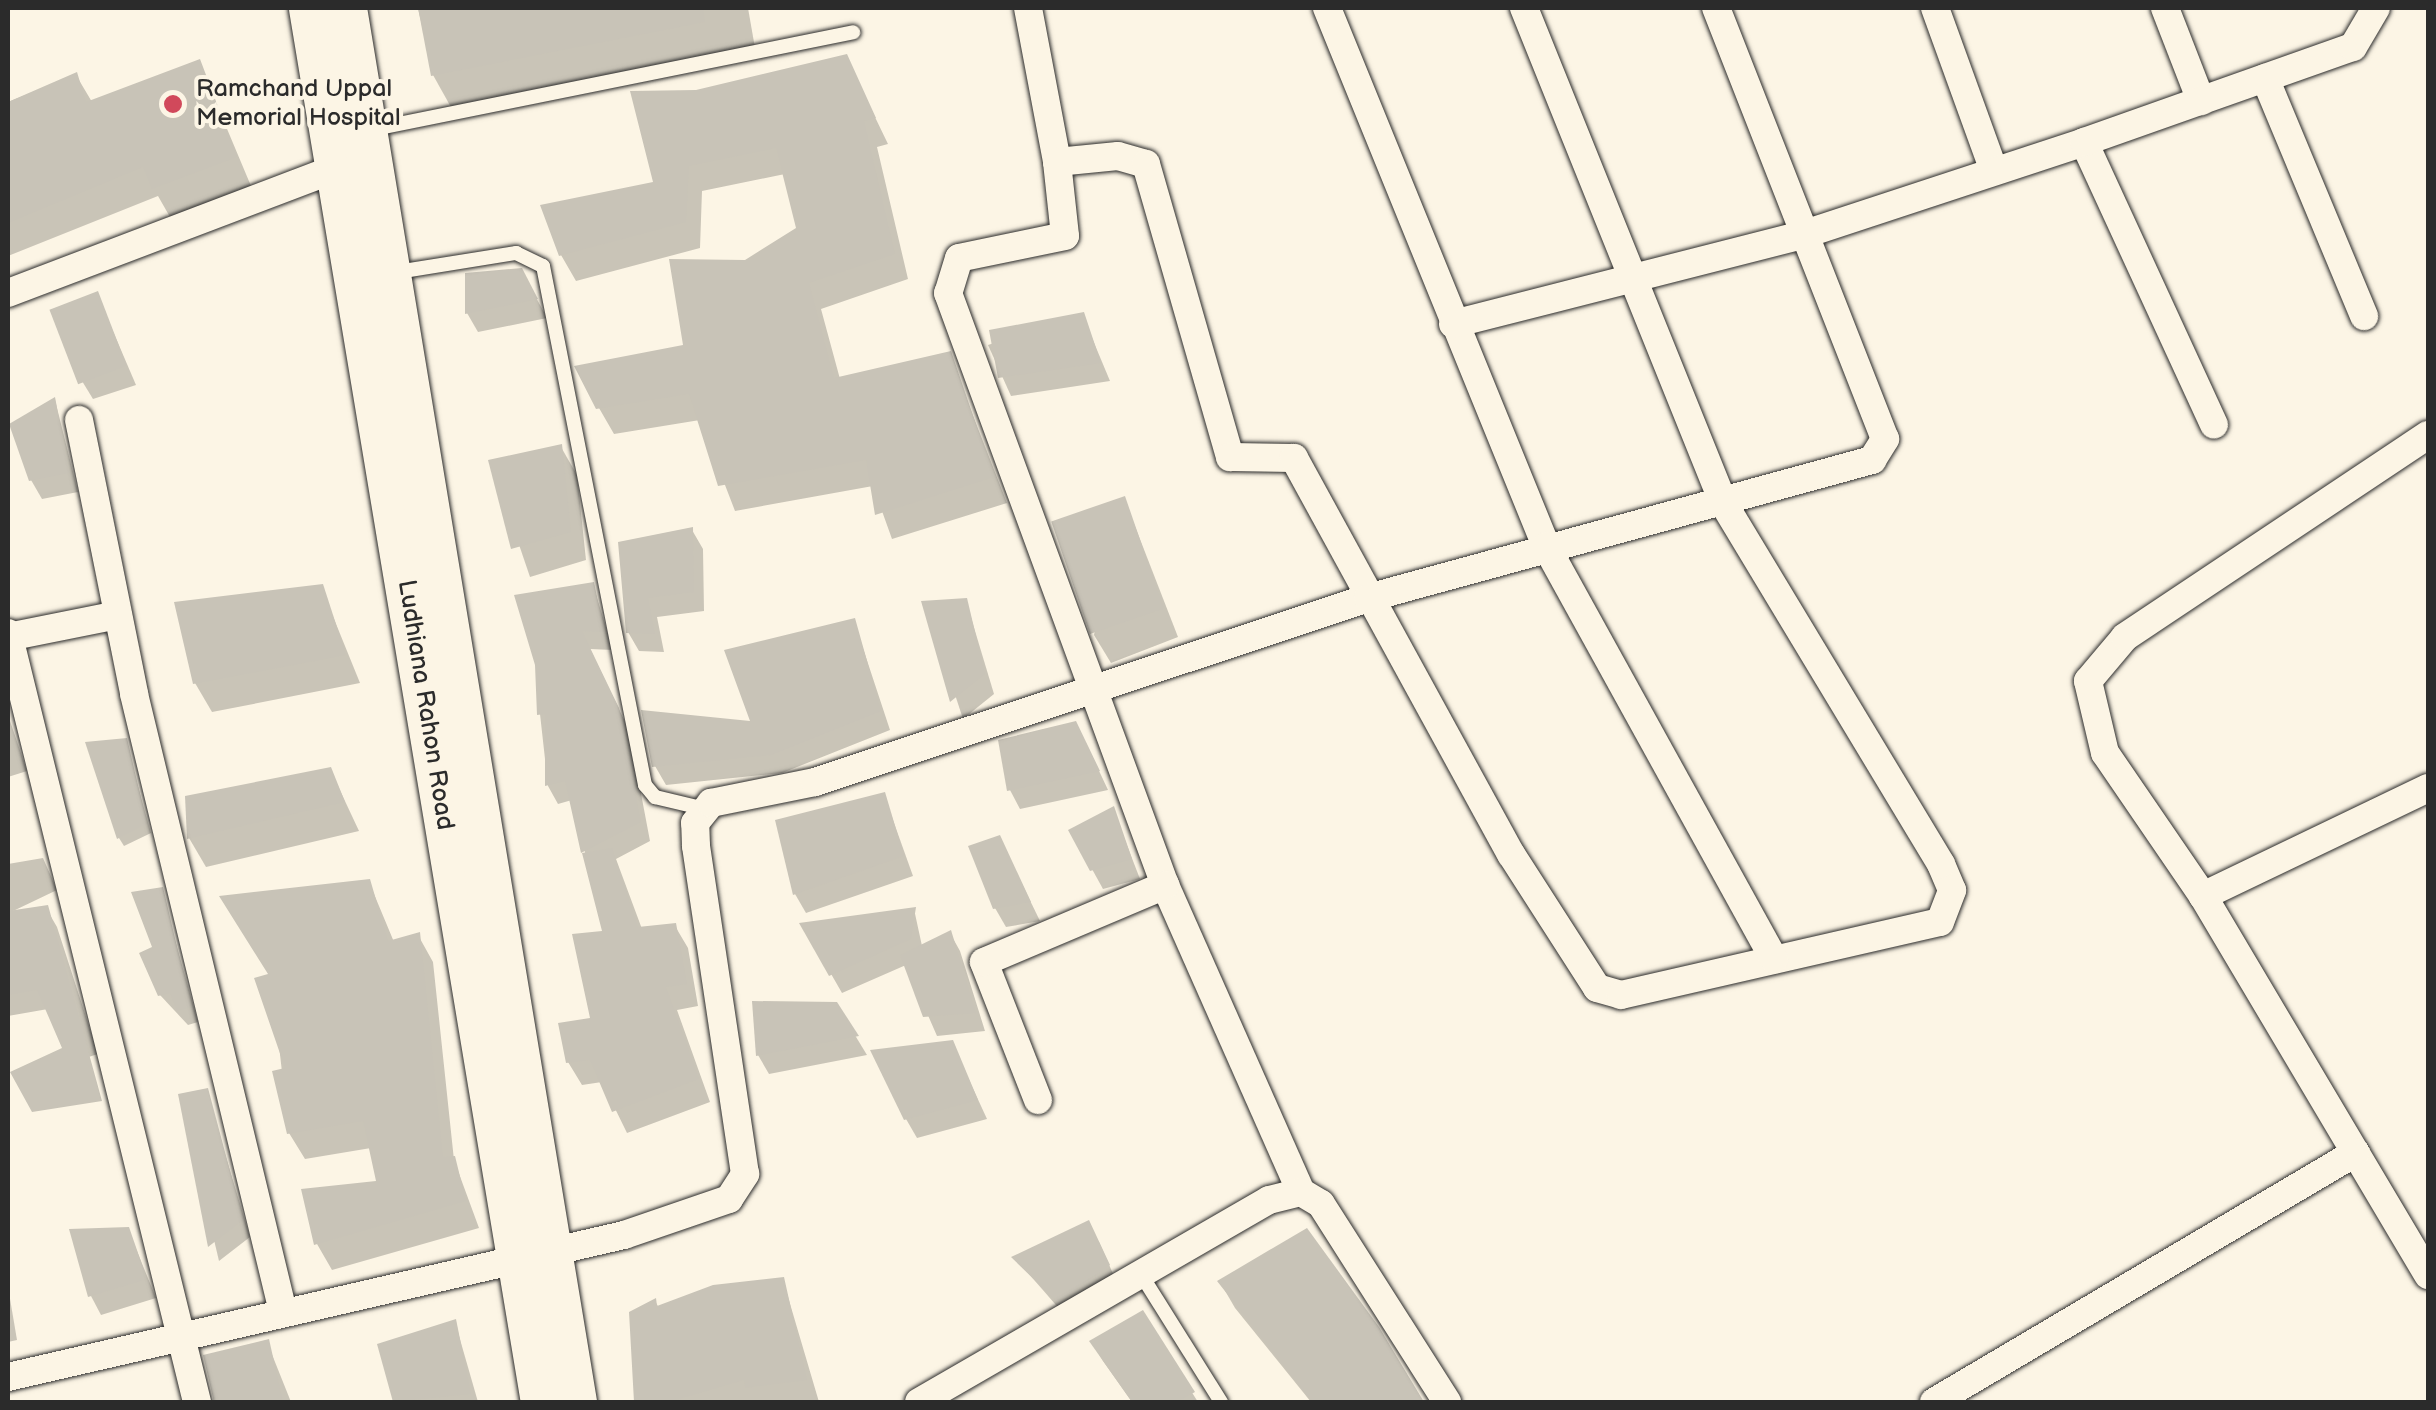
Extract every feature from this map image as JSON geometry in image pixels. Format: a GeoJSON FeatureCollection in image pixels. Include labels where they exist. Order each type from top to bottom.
{"type":"FeatureCollection","features":[{"type":"Feature","properties":{"kind":"main road","name":"Ludhiana Rahon Road"},"geometry":{"type":"LineString","coordinates":[[311,8],[357,151],[390,273],[535,1254],[542,1402]]}},
{"type":"Feature","properties":{"kind":"main road","name":"Ludhiana Rahon Road"},"geometry":{"type":"LineString","coordinates":[[344,8],[357,151],[535,1254],[574,1402]]}},
{"type":"Feature","properties":{"kind":"street"},"geometry":{"type":"LineString","coordinates":[[1028,8],[1058,162],[1065,236],[959,258],[946,279],[1165,885],[1301,1192],[1321,1204],[1447,1402]]}},
{"type":"Feature","properties":{"kind":"street"},"geometry":{"type":"LineString","coordinates":[[1326,8],[1546,546],[1774,959]]}},
{"type":"Feature","properties":{"kind":"street"},"geometry":{"type":"LineString","coordinates":[[1058,162],[1118,156],[1146,164],[1225,448],[1236,460],[1294,458],[1368,598],[1597,988],[1621,995],[1940,922],[1952,890],[1723,502],[1524,8]]}},
{"type":"Feature","properties":{"kind":"street"},"geometry":{"type":"LineString","coordinates":[[8,1377],[535,1254],[698,1212],[742,1188],[696,846],[701,808],[815,782],[1368,598],[1546,546],[1723,502],[1882,452],[1805,234],[1716,8]]}},
{"type":"Feature","properties":{"kind":"street"},"geometry":{"type":"LineString","coordinates":[[1934,8],[1994,170]]}},
{"type":"Feature","properties":{"kind":"street"},"geometry":{"type":"LineString","coordinates":[[2165,8],[2201,101]]}},
{"type":"Feature","properties":{"kind":"street"},"geometry":{"type":"LineString","coordinates":[[1453,324],[1805,234],[2084,142],[2353,46],[2376,8]]}},
{"type":"Feature","properties":{"kind":"street"},"geometry":{"type":"LineString","coordinates":[[2266,78],[2364,316]]}},
{"type":"Feature","properties":{"kind":"street"},"geometry":{"type":"LineString","coordinates":[[2084,142],[2214,424]]}},
{"type":"Feature","properties":{"kind":"street"},"geometry":{"type":"LineString","coordinates":[[8,292],[357,151]]}},
{"type":"Feature","properties":{"kind":"street"},"geometry":{"type":"LineString","coordinates":[[79,420],[118,615],[284,1312]]}},
{"type":"Feature","properties":{"kind":"street"},"geometry":{"type":"LineString","coordinates":[[2428,435],[2125,636],[2088,681],[2106,752],[2203,896],[2428,1276]]}},
{"type":"Feature","properties":{"kind":"street"},"geometry":{"type":"LineString","coordinates":[[118,615],[8,635],[197,1402]]}},
{"type":"Feature","properties":{"kind":"street"},"geometry":{"type":"LineString","coordinates":[[2203,896],[2428,788]]}},
{"type":"Feature","properties":{"kind":"street"},"geometry":{"type":"LineString","coordinates":[[1038,1100],[984,962],[1165,885]]}},
{"type":"Feature","properties":{"kind":"street"},"geometry":{"type":"LineString","coordinates":[[1934,1402],[2356,1152]]}},
{"type":"Feature","properties":{"kind":"street"},"geometry":{"type":"LineString","coordinates":[[930,1400],[1269,1200],[1301,1192]]}},
{"type":"Feature","properties":{"kind":"lane"},"geometry":{"type":"LineString","coordinates":[[357,151],[853,32]]}},
{"type":"Feature","properties":{"kind":"lane"},"geometry":{"type":"LineString","coordinates":[[390,273],[516,253],[543,266],[644,785],[656,797],[701,808]]}},
{"type":"Feature","properties":{"kind":"lane"},"geometry":{"type":"LineString","coordinates":[[1142,1276],[1221,1402]]}},
{"type":"Feature","properties":{"kind":"building"},"geometry":{"type":"Polygon","coordinates":[[[418,8],[703,8],[705,22],[431,76],[418,8]]]}},
{"type":"Feature","properties":{"kind":"building"},"geometry":{"type":"Polygon","coordinates":[[[847,54],[876,118],[864,121],[895,254],[809,283],[834,378],[951,351],[994,477],[875,515],[866,460],[718,486],[689,394],[596,409],[574,366],[683,345],[669,259],[745,260],[796,228],[776,148],[689,166],[686,222],[559,256],[540,205],[653,182],[630,91],[696,90],[847,54]]]}},
{"type":"Feature","properties":{"kind":"building"},"geometry":{"type":"Polygon","coordinates":[[[200,59],[237,157],[152,189],[143,167],[8,223],[8,102],[77,72],[86,102],[200,59]]]}},
{"type":"Feature","properties":{"kind":"building"},"geometry":{"type":"Polygon","coordinates":[[[522,268],[538,299],[465,314],[465,273],[522,268]]]}},
{"type":"Feature","properties":{"kind":"building"},"geometry":{"type":"Polygon","coordinates":[[[98,291],[127,366],[78,384],[49,310],[98,291]]]}},
{"type":"Feature","properties":{"kind":"building"},"geometry":{"type":"Polygon","coordinates":[[[1084,312],[1101,363],[998,378],[989,330],[1084,312]]]}},
{"type":"Feature","properties":{"kind":"building"},"geometry":{"type":"Polygon","coordinates":[[[55,397],[69,473],[29,481],[9,424],[55,397]]]}},
{"type":"Feature","properties":{"kind":"building"},"geometry":{"type":"Polygon","coordinates":[[[562,444],[571,532],[511,549],[488,460],[562,444]]]}},
{"type":"Feature","properties":{"kind":"building"},"geometry":{"type":"Polygon","coordinates":[[[1125,496],[1164,609],[1090,634],[1051,521],[1125,496]]]}},
{"type":"Feature","properties":{"kind":"building"},"geometry":{"type":"Polygon","coordinates":[[[693,527],[694,592],[648,598],[655,634],[626,633],[618,542],[693,527]]]}},
{"type":"Feature","properties":{"kind":"building"},"geometry":{"type":"Polygon","coordinates":[[[594,582],[604,632],[582,631],[619,708],[641,822],[581,853],[565,781],[545,786],[545,714],[537,715],[535,665],[514,595],[594,582]]]}},
{"type":"Feature","properties":{"kind":"building"},"geometry":{"type":"Polygon","coordinates":[[[323,584],[346,655],[193,684],[174,602],[323,584]]]}},
{"type":"Feature","properties":{"kind":"building"},"geometry":{"type":"Polygon","coordinates":[[[967,598],[985,674],[950,702],[921,601],[967,598]]]}},
{"type":"Feature","properties":{"kind":"building"},"geometry":{"type":"Polygon","coordinates":[[[855,618],[881,711],[771,755],[652,767],[641,710],[750,721],[724,650],[855,618]]]}},
{"type":"Feature","properties":{"kind":"building"},"geometry":{"type":"Polygon","coordinates":[[[1076,721],[1100,771],[1007,791],[998,740],[1076,721]]]}},
{"type":"Feature","properties":{"kind":"building"},"geometry":{"type":"Polygon","coordinates":[[[127,738],[147,824],[117,839],[85,742],[127,738]]]}},
{"type":"Feature","properties":{"kind":"building"},"geometry":{"type":"Polygon","coordinates":[[[331,767],[345,802],[187,839],[185,796],[331,767]]]}},
{"type":"Feature","properties":{"kind":"building"},"geometry":{"type":"Polygon","coordinates":[[[885,792],[904,856],[793,895],[775,820],[885,792]]]}},
{"type":"Feature","properties":{"kind":"building"},"geometry":{"type":"Polygon","coordinates":[[[1114,806],[1132,859],[1090,871],[1068,830],[1114,806]]]}},
{"type":"Feature","properties":{"kind":"building"},"geometry":{"type":"Polygon","coordinates":[[[1000,835],[1031,902],[993,909],[968,846],[1000,835]]]}},
{"type":"Feature","properties":{"kind":"building"},"geometry":{"type":"Polygon","coordinates":[[[612,848],[638,927],[676,923],[687,984],[666,987],[699,1079],[612,1112],[590,1060],[566,1063],[558,1023],[590,1018],[572,934],[602,931],[582,853],[612,848]]]}},
{"type":"Feature","properties":{"kind":"building"},"geometry":{"type":"Polygon","coordinates":[[[370,879],[388,941],[420,932],[443,1157],[455,1156],[466,1201],[314,1245],[301,1189],[376,1181],[363,1121],[287,1134],[272,1071],[285,1068],[254,978],[268,974],[219,896],[370,879]]]}},
{"type":"Feature","properties":{"kind":"building"},"geometry":{"type":"Polygon","coordinates":[[[163,887],[191,1007],[177,1011],[170,993],[158,996],[139,953],[152,947],[131,892],[163,887]]]}},
{"type":"Feature","properties":{"kind":"building"},"geometry":{"type":"Polygon","coordinates":[[[48,905],[102,1101],[32,1112],[10,1072],[62,1048],[37,990],[8,995],[8,911],[48,905]]]}},
{"type":"Feature","properties":{"kind":"building"},"geometry":{"type":"Polygon","coordinates":[[[916,907],[911,939],[829,976],[799,923],[916,907]]]}},
{"type":"Feature","properties":{"kind":"building"},"geometry":{"type":"Polygon","coordinates":[[[951,930],[976,1013],[923,1017],[900,955],[951,930]]]}},
{"type":"Feature","properties":{"kind":"building"},"geometry":{"type":"Polygon","coordinates":[[[752,1001],[837,1002],[859,1036],[756,1056],[752,1001]]]}},
{"type":"Feature","properties":{"kind":"building"},"geometry":{"type":"Polygon","coordinates":[[[953,1040],[978,1100],[904,1120],[870,1050],[953,1040]]]}},
{"type":"Feature","properties":{"kind":"building"},"geometry":{"type":"Polygon","coordinates":[[[208,1088],[243,1220],[208,1247],[178,1094],[208,1088]]]}},
{"type":"Feature","properties":{"kind":"building"},"geometry":{"type":"Polygon","coordinates":[[[1089,1220],[1110,1265],[1057,1302],[1011,1257],[1089,1220]]]}},
{"type":"Feature","properties":{"kind":"building"},"geometry":{"type":"Polygon","coordinates":[[[129,1227],[147,1279],[88,1297],[69,1229],[129,1227]]]}},
{"type":"Feature","properties":{"kind":"building"},"geometry":{"type":"Polygon","coordinates":[[[1307,1228],[1379,1327],[1424,1402],[1312,1402],[1217,1281],[1307,1228]]]}},
{"type":"Feature","properties":{"kind":"building"},"geometry":{"type":"Polygon","coordinates":[[[784,1277],[807,1380],[745,1388],[744,1380],[669,1402],[634,1402],[629,1312],[656,1298],[657,1306],[713,1285],[784,1277]]]}},
{"type":"Feature","properties":{"kind":"building"},"geometry":{"type":"Polygon","coordinates":[[[1143,1310],[1195,1392],[1176,1402],[1132,1402],[1089,1341],[1143,1310]]]}},
{"type":"Feature","properties":{"kind":"building"},"geometry":{"type":"Polygon","coordinates":[[[456,1319],[471,1394],[393,1402],[377,1344],[456,1319]]]}},
{"type":"Feature","properties":{"kind":"building"},"geometry":{"type":"Polygon","coordinates":[[[269,1339],[283,1402],[214,1402],[203,1355],[269,1339]]]}},
{"type":"Feature","properties":{"kind":"place","name":"Ramchand Uppal Memorial Hospital"},"geometry":{"type":"Point","coordinates":[173,104]}}]}
